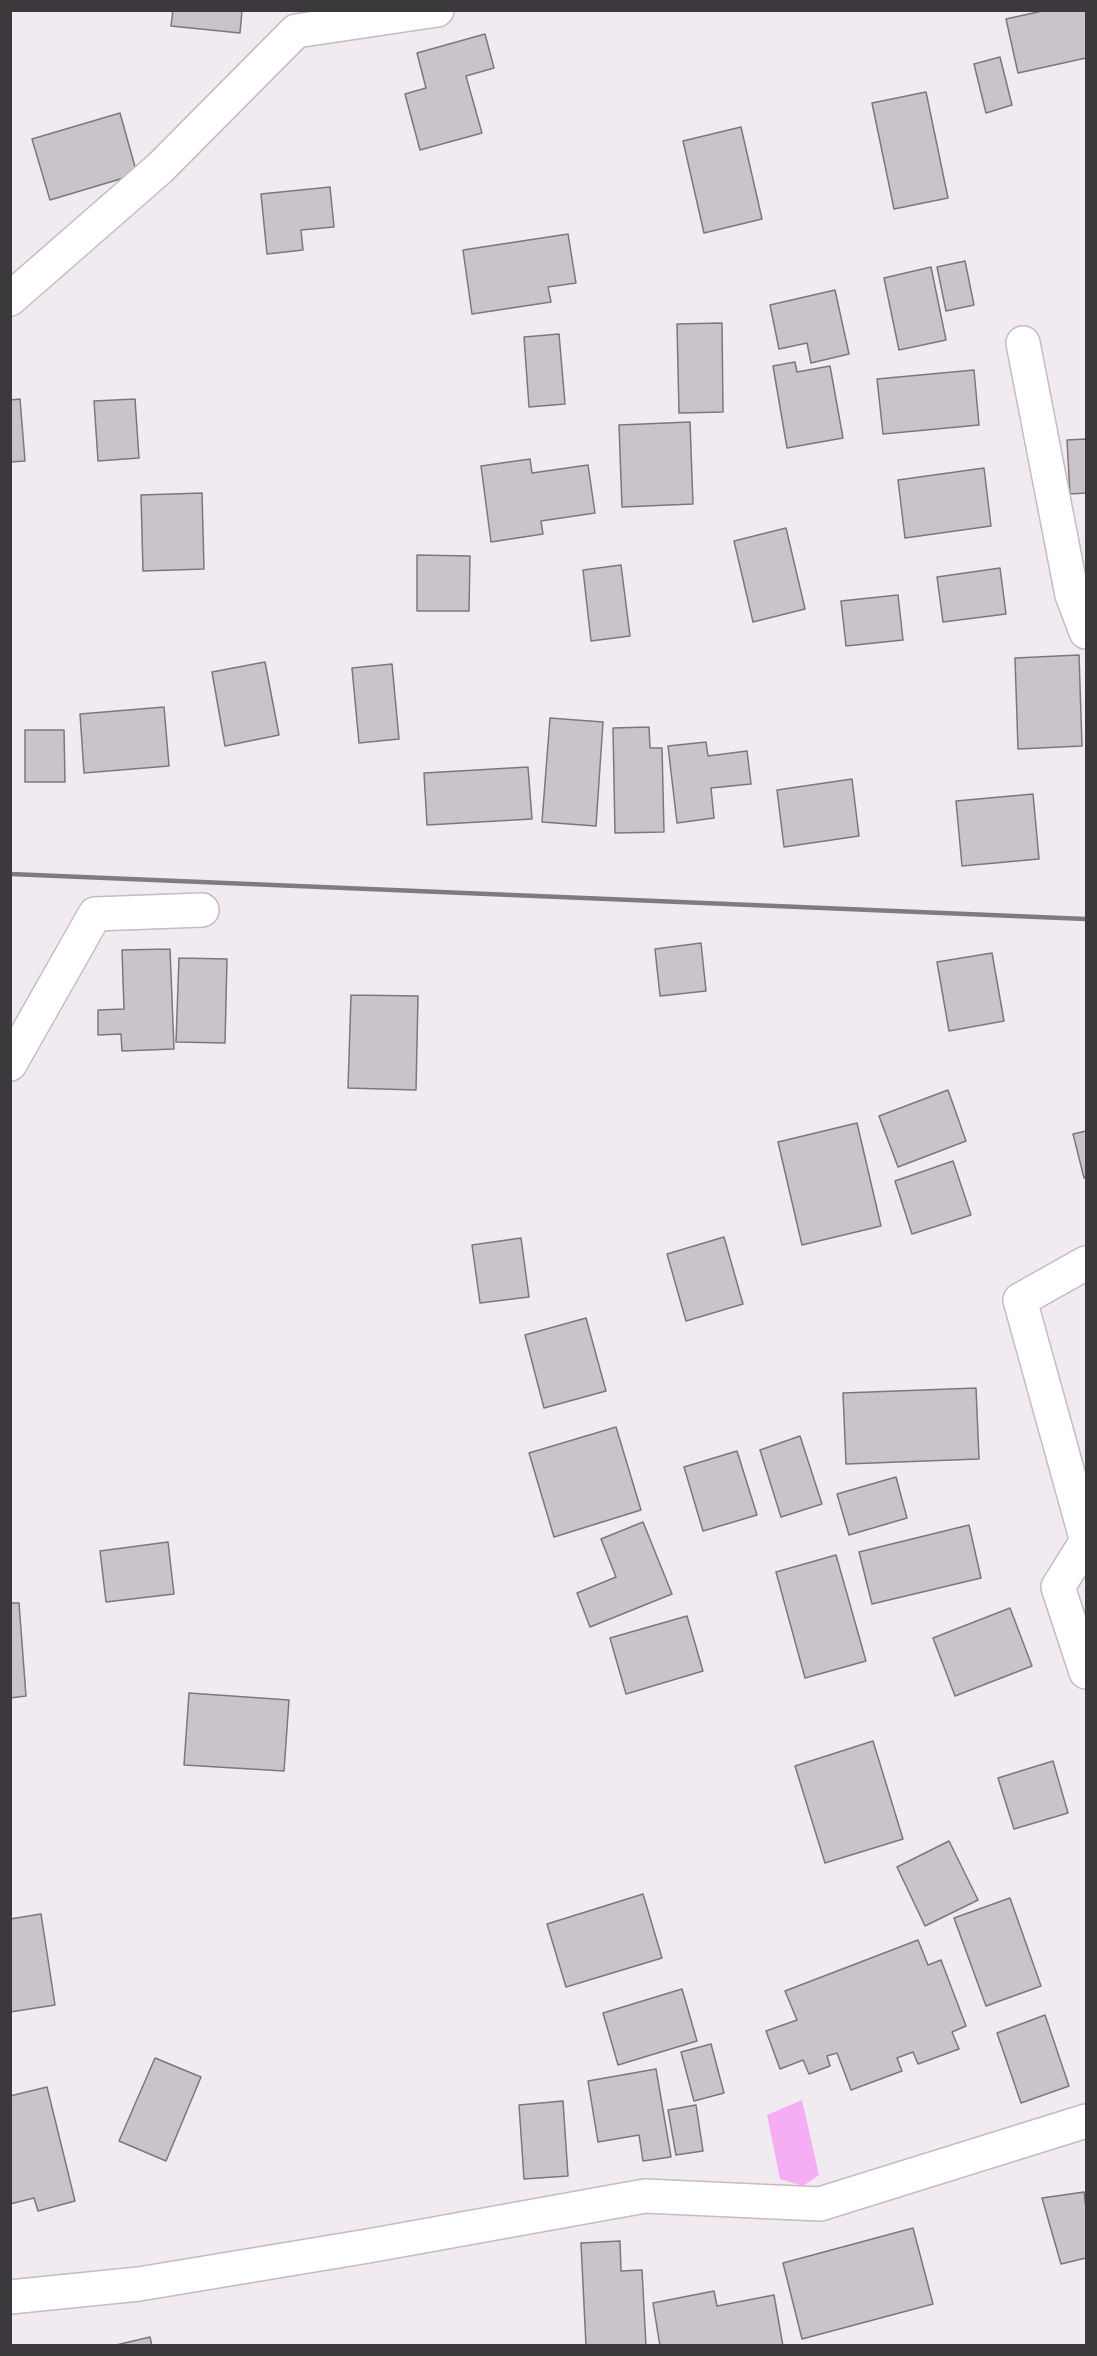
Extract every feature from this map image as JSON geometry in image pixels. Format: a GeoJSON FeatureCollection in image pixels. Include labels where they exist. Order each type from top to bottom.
{"type":"FeatureCollection","features":[{"type":"Feature","properties":{"kind":"street"},"geometry":{"type":"LineString","coordinates":[[10,298],[160,168],[296,21],[437,10]]}},
{"type":"Feature","properties":{"kind":"street"},"geometry":{"type":"LineString","coordinates":[[1023,343],[1072,595],[1086,632]]}},
{"type":"Feature","properties":{"kind":"street"},"geometry":{"type":"LineString","coordinates":[[10,1064],[95,914],[202,910]]}},
{"type":"Feature","properties":{"kind":"street"},"geometry":{"type":"LineString","coordinates":[[1086,1263],[1020,1300],[1086,1540],[1058,1587],[1086,1672]]}},
{"type":"Feature","properties":{"kind":"street"},"geometry":{"type":"LineString","coordinates":[[10,2297],[140,2284],[645,2196],[820,2204],[1086,2121]]}},
{"type":"Feature","properties":{"kind":"shaded area"},"geometry":{"type":"Polygon","coordinates":[[[802,2100],[819,2175],[803,2186],[780,2179],[767,2115],[802,2100]]]}},
{"type":"Feature","properties":{"kind":"building"},"geometry":{"type":"Polygon","coordinates":[[[173,10],[242,10],[240,33],[171,26],[173,10]]]}},
{"type":"Feature","properties":{"kind":"building"},"geometry":{"type":"Polygon","coordinates":[[[1047,10],[1086,10],[1086,58],[1018,73],[1006,19],[1047,10]]]}},
{"type":"Feature","properties":{"kind":"building"},"geometry":{"type":"Polygon","coordinates":[[[485,34],[494,68],[466,76],[482,133],[420,150],[405,94],[426,88],[417,53],[485,34]]]}},
{"type":"Feature","properties":{"kind":"building"},"geometry":{"type":"Polygon","coordinates":[[[1000,57],[1012,105],[986,113],[974,64],[1000,57]]]}},
{"type":"Feature","properties":{"kind":"building"},"geometry":{"type":"Polygon","coordinates":[[[926,92],[948,198],[894,209],[872,103],[926,92]]]}},
{"type":"Feature","properties":{"kind":"building"},"geometry":{"type":"Polygon","coordinates":[[[120,113],[137,174],[50,200],[32,139],[120,113]]]}},
{"type":"Feature","properties":{"kind":"building"},"geometry":{"type":"Polygon","coordinates":[[[741,127],[762,219],[704,233],[683,141],[741,127]]]}},
{"type":"Feature","properties":{"kind":"building"},"geometry":{"type":"Polygon","coordinates":[[[330,187],[334,227],[301,230],[303,250],[267,254],[261,194],[330,187]]]}},
{"type":"Feature","properties":{"kind":"building"},"geometry":{"type":"Polygon","coordinates":[[[568,234],[576,283],[548,287],[551,302],[472,314],[463,250],[568,234]]]}},
{"type":"Feature","properties":{"kind":"building"},"geometry":{"type":"Polygon","coordinates":[[[965,261],[974,305],[946,311],[937,267],[965,261]]]}},
{"type":"Feature","properties":{"kind":"building"},"geometry":{"type":"Polygon","coordinates":[[[931,267],[946,340],[899,350],[884,278],[931,267]]]}},
{"type":"Feature","properties":{"kind":"building"},"geometry":{"type":"Polygon","coordinates":[[[835,290],[849,354],[811,363],[807,343],[779,349],[770,305],[835,290]]]}},
{"type":"Feature","properties":{"kind":"building"},"geometry":{"type":"Polygon","coordinates":[[[722,323],[723,412],[679,413],[677,324],[722,323]]]}},
{"type":"Feature","properties":{"kind":"building"},"geometry":{"type":"Polygon","coordinates":[[[559,334],[565,404],[529,407],[524,337],[559,334]]]}},
{"type":"Feature","properties":{"kind":"building"},"geometry":{"type":"Polygon","coordinates":[[[795,362],[797,372],[830,366],[843,438],[787,448],[773,366],[795,362]]]}},
{"type":"Feature","properties":{"kind":"building"},"geometry":{"type":"Polygon","coordinates":[[[974,370],[979,425],[883,434],[877,379],[974,370]]]}},
{"type":"Feature","properties":{"kind":"building"},"geometry":{"type":"Polygon","coordinates":[[[20,399],[25,461],[10,462],[10,400],[20,399]]]}},
{"type":"Feature","properties":{"kind":"building"},"geometry":{"type":"Polygon","coordinates":[[[135,399],[139,458],[98,461],[94,401],[135,399]]]}},
{"type":"Feature","properties":{"kind":"building"},"geometry":{"type":"Polygon","coordinates":[[[690,422],[693,504],[622,507],[619,425],[690,422]]]}},
{"type":"Feature","properties":{"kind":"building"},"geometry":{"type":"Polygon","coordinates":[[[1086,439],[1086,493],[1070,494],[1067,440],[1086,439]]]}},
{"type":"Feature","properties":{"kind":"building"},"geometry":{"type":"Polygon","coordinates":[[[530,459],[532,473],[588,465],[595,513],[541,521],[543,534],[491,542],[481,466],[530,459]]]}},
{"type":"Feature","properties":{"kind":"building"},"geometry":{"type":"Polygon","coordinates":[[[984,468],[991,526],[905,538],[898,480],[984,468]]]}},
{"type":"Feature","properties":{"kind":"building"},"geometry":{"type":"Polygon","coordinates":[[[202,493],[204,569],[143,571],[141,495],[202,493]]]}},
{"type":"Feature","properties":{"kind":"building"},"geometry":{"type":"Polygon","coordinates":[[[786,528],[805,609],[753,622],[734,541],[786,528]]]}},
{"type":"Feature","properties":{"kind":"building"},"geometry":{"type":"Polygon","coordinates":[[[417,555],[470,556],[469,611],[417,611],[417,555]]]}},
{"type":"Feature","properties":{"kind":"building"},"geometry":{"type":"Polygon","coordinates":[[[621,565],[630,636],[591,641],[583,570],[621,565]]]}},
{"type":"Feature","properties":{"kind":"building"},"geometry":{"type":"Polygon","coordinates":[[[1000,568],[1006,614],[943,622],[937,577],[1000,568]]]}},
{"type":"Feature","properties":{"kind":"building"},"geometry":{"type":"Polygon","coordinates":[[[898,595],[903,640],[846,646],[841,601],[898,595]]]}},
{"type":"Feature","properties":{"kind":"building"},"geometry":{"type":"Polygon","coordinates":[[[1079,655],[1082,746],[1018,749],[1015,658],[1079,655]]]}},
{"type":"Feature","properties":{"kind":"building"},"geometry":{"type":"Polygon","coordinates":[[[265,662],[279,735],[225,746],[212,672],[265,662]]]}},
{"type":"Feature","properties":{"kind":"building"},"geometry":{"type":"Polygon","coordinates":[[[392,664],[399,739],[359,743],[352,668],[392,664]]]}},
{"type":"Feature","properties":{"kind":"building"},"geometry":{"type":"Polygon","coordinates":[[[164,707],[169,766],[84,773],[80,714],[164,707]]]}},
{"type":"Feature","properties":{"kind":"building"},"geometry":{"type":"Polygon","coordinates":[[[550,718],[603,722],[596,826],[542,822],[550,718]]]}},
{"type":"Feature","properties":{"kind":"building"},"geometry":{"type":"Polygon","coordinates":[[[649,727],[650,748],[662,748],[664,832],[615,833],[613,728],[649,727]]]}},
{"type":"Feature","properties":{"kind":"building"},"geometry":{"type":"Polygon","coordinates":[[[25,730],[64,730],[65,782],[25,782],[25,730]]]}},
{"type":"Feature","properties":{"kind":"building"},"geometry":{"type":"Polygon","coordinates":[[[706,742],[708,756],[747,751],[751,784],[711,788],[714,818],[677,823],[668,746],[706,742]]]}},
{"type":"Feature","properties":{"kind":"building"},"geometry":{"type":"Polygon","coordinates":[[[528,767],[532,819],[427,825],[424,773],[528,767]]]}},
{"type":"Feature","properties":{"kind":"building"},"geometry":{"type":"Polygon","coordinates":[[[852,779],[859,836],[784,847],[777,790],[852,779]]]}},
{"type":"Feature","properties":{"kind":"building"},"geometry":{"type":"Polygon","coordinates":[[[1033,794],[1039,859],[962,866],[956,801],[1033,794]]]}},
{"type":"Feature","properties":{"kind":"building"},"geometry":{"type":"Polygon","coordinates":[[[701,943],[706,991],[660,996],[655,949],[701,943]]]}},
{"type":"Feature","properties":{"kind":"building"},"geometry":{"type":"Polygon","coordinates":[[[170,949],[174,1049],[122,1051],[121,1034],[98,1035],[98,1010],[124,1009],[122,950],[170,949]]]}},
{"type":"Feature","properties":{"kind":"building"},"geometry":{"type":"Polygon","coordinates":[[[992,953],[1004,1021],[949,1031],[937,962],[992,953]]]}},
{"type":"Feature","properties":{"kind":"building"},"geometry":{"type":"Polygon","coordinates":[[[179,958],[227,959],[225,1043],[176,1042],[179,958]]]}},
{"type":"Feature","properties":{"kind":"building"},"geometry":{"type":"Polygon","coordinates":[[[351,995],[418,996],[416,1090],[348,1088],[351,995]]]}},
{"type":"Feature","properties":{"kind":"building"},"geometry":{"type":"Polygon","coordinates":[[[948,1090],[966,1141],[898,1167],[879,1116],[948,1090]]]}},
{"type":"Feature","properties":{"kind":"building"},"geometry":{"type":"Polygon","coordinates":[[[857,1123],[881,1226],[802,1245],[778,1142],[857,1123]]]}},
{"type":"Feature","properties":{"kind":"building"},"geometry":{"type":"Polygon","coordinates":[[[1086,1131],[1086,1177],[1084,1178],[1073,1134],[1086,1131]]]}},
{"type":"Feature","properties":{"kind":"building"},"geometry":{"type":"Polygon","coordinates":[[[953,1161],[971,1215],[912,1234],[895,1181],[953,1161]]]}},
{"type":"Feature","properties":{"kind":"building"},"geometry":{"type":"Polygon","coordinates":[[[724,1237],[743,1304],[686,1321],[667,1254],[724,1237]]]}},
{"type":"Feature","properties":{"kind":"building"},"geometry":{"type":"Polygon","coordinates":[[[521,1238],[529,1297],[480,1303],[472,1245],[521,1238]]]}},
{"type":"Feature","properties":{"kind":"building"},"geometry":{"type":"Polygon","coordinates":[[[586,1318],[606,1391],[544,1408],[525,1335],[586,1318]]]}},
{"type":"Feature","properties":{"kind":"building"},"geometry":{"type":"Polygon","coordinates":[[[976,1388],[979,1459],[846,1464],[843,1393],[976,1388]]]}},
{"type":"Feature","properties":{"kind":"building"},"geometry":{"type":"Polygon","coordinates":[[[616,1427],[641,1510],[554,1537],[529,1453],[616,1427]]]}},
{"type":"Feature","properties":{"kind":"building"},"geometry":{"type":"Polygon","coordinates":[[[800,1436],[822,1504],[781,1517],[760,1450],[800,1436]]]}},
{"type":"Feature","properties":{"kind":"building"},"geometry":{"type":"Polygon","coordinates":[[[737,1451],[757,1515],[703,1531],[684,1467],[737,1451]]]}},
{"type":"Feature","properties":{"kind":"building"},"geometry":{"type":"Polygon","coordinates":[[[896,1477],[907,1518],[849,1535],[837,1494],[896,1477]]]}},
{"type":"Feature","properties":{"kind":"building"},"geometry":{"type":"Polygon","coordinates":[[[643,1522],[672,1594],[590,1627],[577,1593],[616,1577],[601,1539],[643,1522]]]}},
{"type":"Feature","properties":{"kind":"building"},"geometry":{"type":"Polygon","coordinates":[[[969,1525],[981,1578],[872,1604],[859,1552],[969,1525]]]}},
{"type":"Feature","properties":{"kind":"building"},"geometry":{"type":"Polygon","coordinates":[[[168,1542],[174,1594],[106,1602],[100,1551],[168,1542]]]}},
{"type":"Feature","properties":{"kind":"building"},"geometry":{"type":"Polygon","coordinates":[[[836,1555],[866,1661],[805,1678],[776,1572],[836,1555]]]}},
{"type":"Feature","properties":{"kind":"building"},"geometry":{"type":"Polygon","coordinates":[[[10,1603],[19,1603],[26,1696],[10,1698],[10,1603]]]}},
{"type":"Feature","properties":{"kind":"building"},"geometry":{"type":"Polygon","coordinates":[[[1010,1608],[1032,1666],[955,1696],[933,1638],[1010,1608]]]}},
{"type":"Feature","properties":{"kind":"building"},"geometry":{"type":"Polygon","coordinates":[[[687,1616],[703,1671],[626,1694],[610,1638],[687,1616]]]}},
{"type":"Feature","properties":{"kind":"building"},"geometry":{"type":"Polygon","coordinates":[[[189,1693],[289,1700],[284,1771],[184,1765],[189,1693]]]}},
{"type":"Feature","properties":{"kind":"building"},"geometry":{"type":"Polygon","coordinates":[[[873,1741],[903,1839],[825,1863],[795,1766],[873,1741]]]}},
{"type":"Feature","properties":{"kind":"building"},"geometry":{"type":"Polygon","coordinates":[[[1053,1761],[1068,1813],[1014,1829],[998,1778],[1053,1761]]]}},
{"type":"Feature","properties":{"kind":"building"},"geometry":{"type":"Polygon","coordinates":[[[949,1841],[978,1900],[925,1926],[897,1867],[949,1841]]]}},
{"type":"Feature","properties":{"kind":"building"},"geometry":{"type":"Polygon","coordinates":[[[643,1894],[662,1958],[566,1987],[547,1924],[643,1894]]]}},
{"type":"Feature","properties":{"kind":"building"},"geometry":{"type":"Polygon","coordinates":[[[1010,1898],[1041,1986],[986,2006],[954,1918],[1010,1898]]]}},
{"type":"Feature","properties":{"kind":"building"},"geometry":{"type":"Polygon","coordinates":[[[41,1914],[55,2005],[10,2012],[10,1919],[41,1914]]]}},
{"type":"Feature","properties":{"kind":"building"},"geometry":{"type":"Polygon","coordinates":[[[918,1940],[928,1965],[941,1960],[966,2026],[952,2032],[959,2049],[918,2064],[913,2052],[897,2058],[902,2071],[851,2090],[837,2053],[827,2056],[830,2066],[809,2074],[803,2060],[780,2069],[766,2031],[797,2020],[785,1991],[918,1940]]]}},
{"type":"Feature","properties":{"kind":"building"},"geometry":{"type":"Polygon","coordinates":[[[682,1989],[697,2041],[618,2065],[603,2013],[682,1989]]]}},
{"type":"Feature","properties":{"kind":"building"},"geometry":{"type":"Polygon","coordinates":[[[1045,2015],[1069,2086],[1021,2103],[997,2033],[1045,2015]]]}},
{"type":"Feature","properties":{"kind":"building"},"geometry":{"type":"Polygon","coordinates":[[[711,2044],[724,2093],[694,2101],[681,2052],[711,2044]]]}},
{"type":"Feature","properties":{"kind":"building"},"geometry":{"type":"Polygon","coordinates":[[[155,2058],[201,2077],[166,2161],[119,2141],[155,2058]]]}},
{"type":"Feature","properties":{"kind":"building"},"geometry":{"type":"Polygon","coordinates":[[[656,2069],[671,2157],[643,2161],[639,2135],[598,2142],[588,2081],[656,2069]]]}},
{"type":"Feature","properties":{"kind":"building"},"geometry":{"type":"Polygon","coordinates":[[[47,2087],[75,2201],[38,2211],[34,2198],[10,2204],[10,2096],[47,2087]]]}},
{"type":"Feature","properties":{"kind":"building"},"geometry":{"type":"Polygon","coordinates":[[[563,2101],[568,2176],[524,2179],[519,2105],[563,2101]]]}},
{"type":"Feature","properties":{"kind":"building"},"geometry":{"type":"Polygon","coordinates":[[[696,2105],[703,2151],[676,2155],[668,2110],[696,2105]]]}},
{"type":"Feature","properties":{"kind":"building"},"geometry":{"type":"Polygon","coordinates":[[[1084,2192],[1086,2258],[1061,2264],[1042,2198],[1084,2192]]]}},
{"type":"Feature","properties":{"kind":"building"},"geometry":{"type":"Polygon","coordinates":[[[913,2228],[933,2304],[802,2339],[783,2263],[913,2228]]]}},
{"type":"Feature","properties":{"kind":"building"},"geometry":{"type":"Polygon","coordinates":[[[620,2241],[621,2271],[642,2270],[646,2346],[586,2346],[581,2243],[620,2241]]]}},
{"type":"Feature","properties":{"kind":"building"},"geometry":{"type":"Polygon","coordinates":[[[714,2291],[717,2306],[774,2295],[783,2346],[660,2346],[653,2303],[714,2291]]]}},
{"type":"Feature","properties":{"kind":"building"},"geometry":{"type":"Polygon","coordinates":[[[150,2337],[152,2346],[112,2346],[150,2337]]]}},
{"type":"Feature","properties":{"kind":"railway"},"geometry":{"type":"LineString","coordinates":[[10,874],[1086,919]]}}]}
